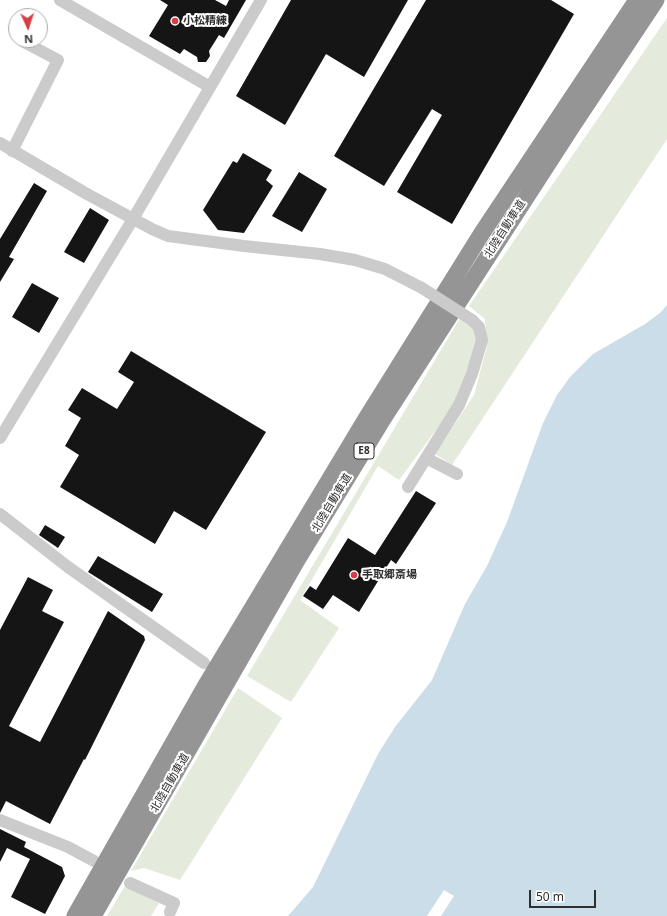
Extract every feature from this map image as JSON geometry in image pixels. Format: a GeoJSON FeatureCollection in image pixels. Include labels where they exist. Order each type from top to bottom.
{"type":"FeatureCollection","features":[{"type":"Feature","properties":{"kind":"highway","name":"北陸自動車道"},"geometry":{"type":"LineString","coordinates":[[75,916],[209,680],[362,425],[486,226],[637,0]]}},
{"type":"Feature","properties":{"kind":"highway","name":"北陸自動車道"},"geometry":{"type":"LineString","coordinates":[[93,916],[297,560],[381,422],[573,125],[656,0]]}},
{"type":"Feature","properties":{"kind":"street"},"geometry":{"type":"LineString","coordinates":[[60,0],[210,87]]}},
{"type":"Feature","properties":{"kind":"street"},"geometry":{"type":"LineString","coordinates":[[0,438],[133,219],[260,0]]}},
{"type":"Feature","properties":{"kind":"street"},"geometry":{"type":"LineString","coordinates":[[12,151],[58,60],[35,48]]}},
{"type":"Feature","properties":{"kind":"street"},"geometry":{"type":"LineString","coordinates":[[0,143],[133,219],[168,236],[320,254],[355,260],[385,269],[422,288],[472,320],[479,327],[482,340],[480,353],[459,405],[408,487]]}},
{"type":"Feature","properties":{"kind":"street"},"geometry":{"type":"LineString","coordinates":[[426,458],[457,474]]}},
{"type":"Feature","properties":{"kind":"street"},"geometry":{"type":"LineString","coordinates":[[0,514],[68,567],[204,663]]}},
{"type":"Feature","properties":{"kind":"street"},"geometry":{"type":"LineString","coordinates":[[0,820],[68,847],[94,861]]}},
{"type":"Feature","properties":{"kind":"street"},"geometry":{"type":"LineString","coordinates":[[130,883],[174,903],[170,912]]}},
{"type":"Feature","properties":{"kind":"shaded area"},"geometry":{"type":"Polygon","coordinates":[[[667,18],[667,139],[452,465],[435,454],[474,395],[487,346],[485,319],[469,306],[667,18]]]}},
{"type":"Feature","properties":{"kind":"shaded area"},"geometry":{"type":"Polygon","coordinates":[[[460,318],[470,324],[477,334],[477,347],[456,403],[399,480],[378,466],[300,600],[339,628],[291,702],[247,676],[460,318]]]}},
{"type":"Feature","properties":{"kind":"shaded area"},"geometry":{"type":"Polygon","coordinates":[[[238,688],[282,718],[180,880],[144,868],[131,871],[238,688]]]}},
{"type":"Feature","properties":{"kind":"shaded area"},"geometry":{"type":"Polygon","coordinates":[[[125,886],[159,903],[151,916],[107,916],[125,886]]]}},
{"type":"Feature","properties":{"kind":"water"},"geometry":{"type":"Polygon","coordinates":[[[667,305],[667,916],[288,916],[313,887],[378,754],[395,727],[432,680],[465,604],[487,566],[507,522],[543,423],[557,395],[570,377],[593,354],[645,324],[660,313],[667,305]]]}},
{"type":"Feature","properties":{"kind":"pier"},"geometry":{"type":"Polygon","coordinates":[[[444,890],[454,896],[441,916],[427,916],[444,890]]]}},
{"type":"Feature","properties":{"kind":"building"},"geometry":{"type":"Polygon","coordinates":[[[160,0],[215,0],[226,6],[229,0],[246,0],[224,38],[219,35],[209,51],[210,56],[206,62],[198,62],[197,57],[184,49],[180,54],[149,36],[168,5],[160,0]]]}},
{"type":"Feature","properties":{"kind":"building"},"geometry":{"type":"Polygon","coordinates":[[[291,0],[408,0],[364,77],[326,54],[285,125],[236,96],[291,0]]]}},
{"type":"Feature","properties":{"kind":"building"},"geometry":{"type":"Polygon","coordinates":[[[426,0],[551,0],[574,14],[452,224],[397,192],[442,115],[432,109],[384,186],[334,156],[426,0]]]}},
{"type":"Feature","properties":{"kind":"building"},"geometry":{"type":"Polygon","coordinates":[[[243,153],[272,170],[266,180],[273,186],[244,233],[218,230],[203,210],[233,161],[237,163],[243,153]]]}},
{"type":"Feature","properties":{"kind":"building"},"geometry":{"type":"Polygon","coordinates":[[[299,172],[327,189],[302,232],[272,216],[299,172]]]}},
{"type":"Feature","properties":{"kind":"building"},"geometry":{"type":"Polygon","coordinates":[[[34,183],[47,191],[9,257],[14,259],[0,282],[0,239],[34,183]]]}},
{"type":"Feature","properties":{"kind":"building"},"geometry":{"type":"Polygon","coordinates":[[[90,208],[109,220],[84,263],[64,252],[90,208]]]}},
{"type":"Feature","properties":{"kind":"building"},"geometry":{"type":"Polygon","coordinates":[[[32,283],[59,298],[39,333],[12,317],[32,283]]]}},
{"type":"Feature","properties":{"kind":"building"},"geometry":{"type":"Polygon","coordinates":[[[131,351],[266,432],[206,530],[174,511],[155,544],[60,487],[79,455],[65,446],[81,418],[68,410],[82,388],[117,409],[134,382],[118,372],[131,351]]]}},
{"type":"Feature","properties":{"kind":"building"},"geometry":{"type":"Polygon","coordinates":[[[416,491],[436,503],[396,564],[391,560],[359,612],[333,595],[323,609],[303,596],[310,586],[316,590],[348,538],[375,555],[416,491]]]}},
{"type":"Feature","properties":{"kind":"building"},"geometry":{"type":"Polygon","coordinates":[[[45,525],[65,537],[58,548],[39,535],[45,525]]]}},
{"type":"Feature","properties":{"kind":"building"},"geometry":{"type":"Polygon","coordinates":[[[98,556],[163,594],[152,612],[88,572],[98,556]]]}},
{"type":"Feature","properties":{"kind":"building"},"geometry":{"type":"Polygon","coordinates":[[[28,577],[53,590],[42,611],[64,622],[9,726],[40,742],[108,611],[144,636],[145,640],[85,760],[84,759],[50,824],[6,801],[0,813],[0,630],[28,577]]]}},
{"type":"Feature","properties":{"kind":"building"},"geometry":{"type":"Polygon","coordinates":[[[0,829],[26,842],[24,847],[62,867],[65,876],[45,914],[11,897],[30,859],[7,848],[0,862],[0,829]]]}},
{"type":"Feature","properties":{"kind":"place","name":"小松精練"},"geometry":{"type":"Point","coordinates":[175,21]}},
{"type":"Feature","properties":{"kind":"place","name":"手取郷斎場"},"geometry":{"type":"Point","coordinates":[354,575]}}]}
